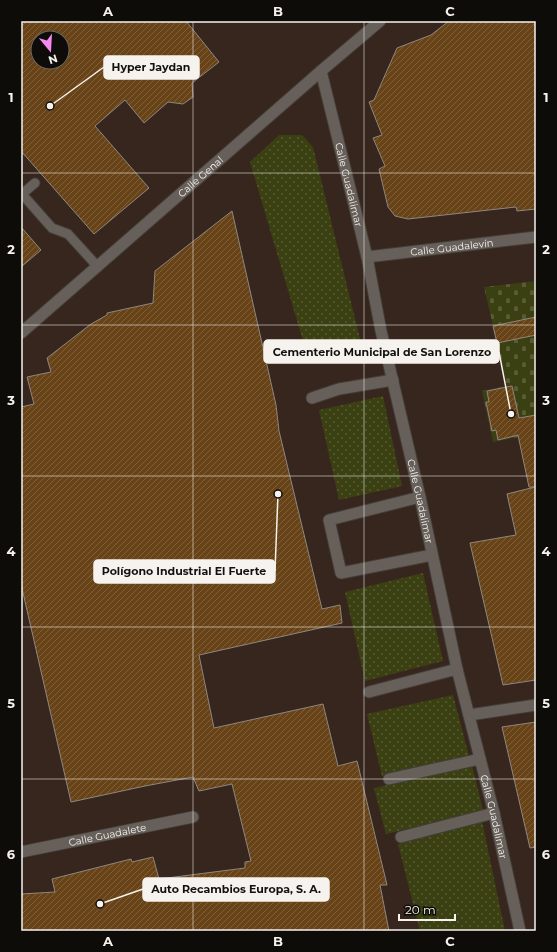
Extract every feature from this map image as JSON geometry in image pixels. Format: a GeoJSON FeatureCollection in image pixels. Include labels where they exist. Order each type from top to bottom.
{"type":"FeatureCollection","features":[{"type":"Feature","properties":{"kind":"street","name":"Calle Genal"},"geometry":{"type":"LineString","coordinates":[[21,334],[380,21]]}},
{"type":"Feature","properties":{"kind":"street","name":"Calle Guadalimar"},"geometry":{"type":"LineString","coordinates":[[321,71],[367,257],[381,331],[420,498],[457,669],[494,813],[520,931]]}},
{"type":"Feature","properties":{"kind":"street","name":"Calle Guadalevín"},"geometry":{"type":"LineString","coordinates":[[367,257],[536,237]]}},
{"type":"Feature","properties":{"kind":"street"},"geometry":{"type":"LineString","coordinates":[[312,398],[339,389],[393,380]]}},
{"type":"Feature","properties":{"kind":"street"},"geometry":{"type":"LineString","coordinates":[[420,498],[330,520],[341,573],[432,555]]}},
{"type":"Feature","properties":{"kind":"street"},"geometry":{"type":"LineString","coordinates":[[369,692],[457,669]]}},
{"type":"Feature","properties":{"kind":"street"},"geometry":{"type":"LineString","coordinates":[[469,715],[536,705]]}},
{"type":"Feature","properties":{"kind":"street"},"geometry":{"type":"LineString","coordinates":[[389,779],[480,759]]}},
{"type":"Feature","properties":{"kind":"street"},"geometry":{"type":"LineString","coordinates":[[401,837],[494,813]]}},
{"type":"Feature","properties":{"kind":"street","name":"Calle Guadalete"},"geometry":{"type":"LineString","coordinates":[[21,852],[193,817]]}},
{"type":"Feature","properties":{"kind":"lane"},"geometry":{"type":"LineString","coordinates":[[35,182],[22,193],[52,228],[68,234],[98,267]]}},
{"type":"Feature","properties":{"kind":"shaded area"},"geometry":{"type":"Polygon","coordinates":[[[21,21],[536,21],[536,931],[21,931],[21,21]]]}},
{"type":"Feature","properties":{"kind":"green space"},"geometry":{"type":"Polygon","coordinates":[[[279,135],[302,135],[313,147],[363,351],[309,361],[250,162],[279,135]]]}},
{"type":"Feature","properties":{"kind":"green space"},"geometry":{"type":"Polygon","coordinates":[[[536,281],[536,533],[516,535],[507,494],[530,488],[519,437],[493,442],[482,391],[507,386],[484,287],[536,281]]]}},
{"type":"Feature","properties":{"kind":"green space"},"geometry":{"type":"Polygon","coordinates":[[[383,396],[402,486],[339,500],[319,410],[383,396]]]}},
{"type":"Feature","properties":{"kind":"green space"},"geometry":{"type":"Polygon","coordinates":[[[423,573],[443,661],[365,681],[345,592],[423,573]]]}},
{"type":"Feature","properties":{"kind":"green space"},"geometry":{"type":"Polygon","coordinates":[[[453,695],[469,756],[382,776],[367,714],[453,695]]]}},
{"type":"Feature","properties":{"kind":"green space"},"geometry":{"type":"Polygon","coordinates":[[[472,766],[483,810],[386,834],[374,788],[472,766]]]}},
{"type":"Feature","properties":{"kind":"green space"},"geometry":{"type":"Polygon","coordinates":[[[482,821],[505,931],[420,931],[398,844],[482,821]]]}},
{"type":"Feature","properties":{"kind":"building"},"geometry":{"type":"Polygon","coordinates":[[[21,21],[186,21],[219,62],[192,83],[193,97],[183,104],[168,102],[144,123],[125,100],[95,126],[149,188],[94,234],[21,151],[21,21]]]}},
{"type":"Feature","properties":{"kind":"building"},"geometry":{"type":"Polygon","coordinates":[[[449,21],[536,21],[536,209],[517,211],[516,207],[408,219],[395,216],[388,207],[379,169],[385,166],[373,138],[382,135],[369,102],[374,100],[397,48],[431,35],[449,21]]]}},
{"type":"Feature","properties":{"kind":"building"},"geometry":{"type":"Polygon","coordinates":[[[232,211],[276,405],[279,431],[322,609],[340,605],[342,623],[199,655],[214,728],[323,704],[338,766],[357,761],[387,885],[380,885],[389,931],[21,931],[21,894],[55,892],[52,879],[131,859],[132,862],[153,857],[159,879],[245,868],[245,862],[251,861],[232,784],[199,791],[193,777],[71,802],[21,584],[21,407],[34,404],[27,377],[51,372],[47,358],[91,324],[107,315],[107,313],[153,303],[155,271],[232,211]]]}},
{"type":"Feature","properties":{"kind":"building"},"geometry":{"type":"Polygon","coordinates":[[[21,227],[41,250],[21,267],[21,227]]]}},
{"type":"Feature","properties":{"kind":"building"},"geometry":{"type":"Polygon","coordinates":[[[536,317],[536,335],[497,343],[493,326],[536,317]]]}},
{"type":"Feature","properties":{"kind":"building"},"geometry":{"type":"Polygon","coordinates":[[[512,386],[519,418],[536,415],[536,680],[503,685],[470,543],[516,535],[507,494],[535,487],[529,487],[518,435],[498,440],[496,430],[492,431],[486,402],[489,402],[487,391],[512,386]]]}},
{"type":"Feature","properties":{"kind":"building"},"geometry":{"type":"Polygon","coordinates":[[[536,722],[536,847],[530,848],[502,727],[536,722]]]}},
{"type":"Feature","properties":{"kind":"place","name":"Hyper Jaydan"},"geometry":{"type":"Point","coordinates":[50,106]}},
{"type":"Feature","properties":{"kind":"place","name":"Cementerio Municipal de San Lorenzo"},"geometry":{"type":"Point","coordinates":[511,414]}},
{"type":"Feature","properties":{"kind":"place","name":"Polígono Industrial El Fuerte"},"geometry":{"type":"Point","coordinates":[278,494]}},
{"type":"Feature","properties":{"kind":"place","name":"Auto Recambios Europa, S. A."},"geometry":{"type":"Point","coordinates":[100,904]}}]}
